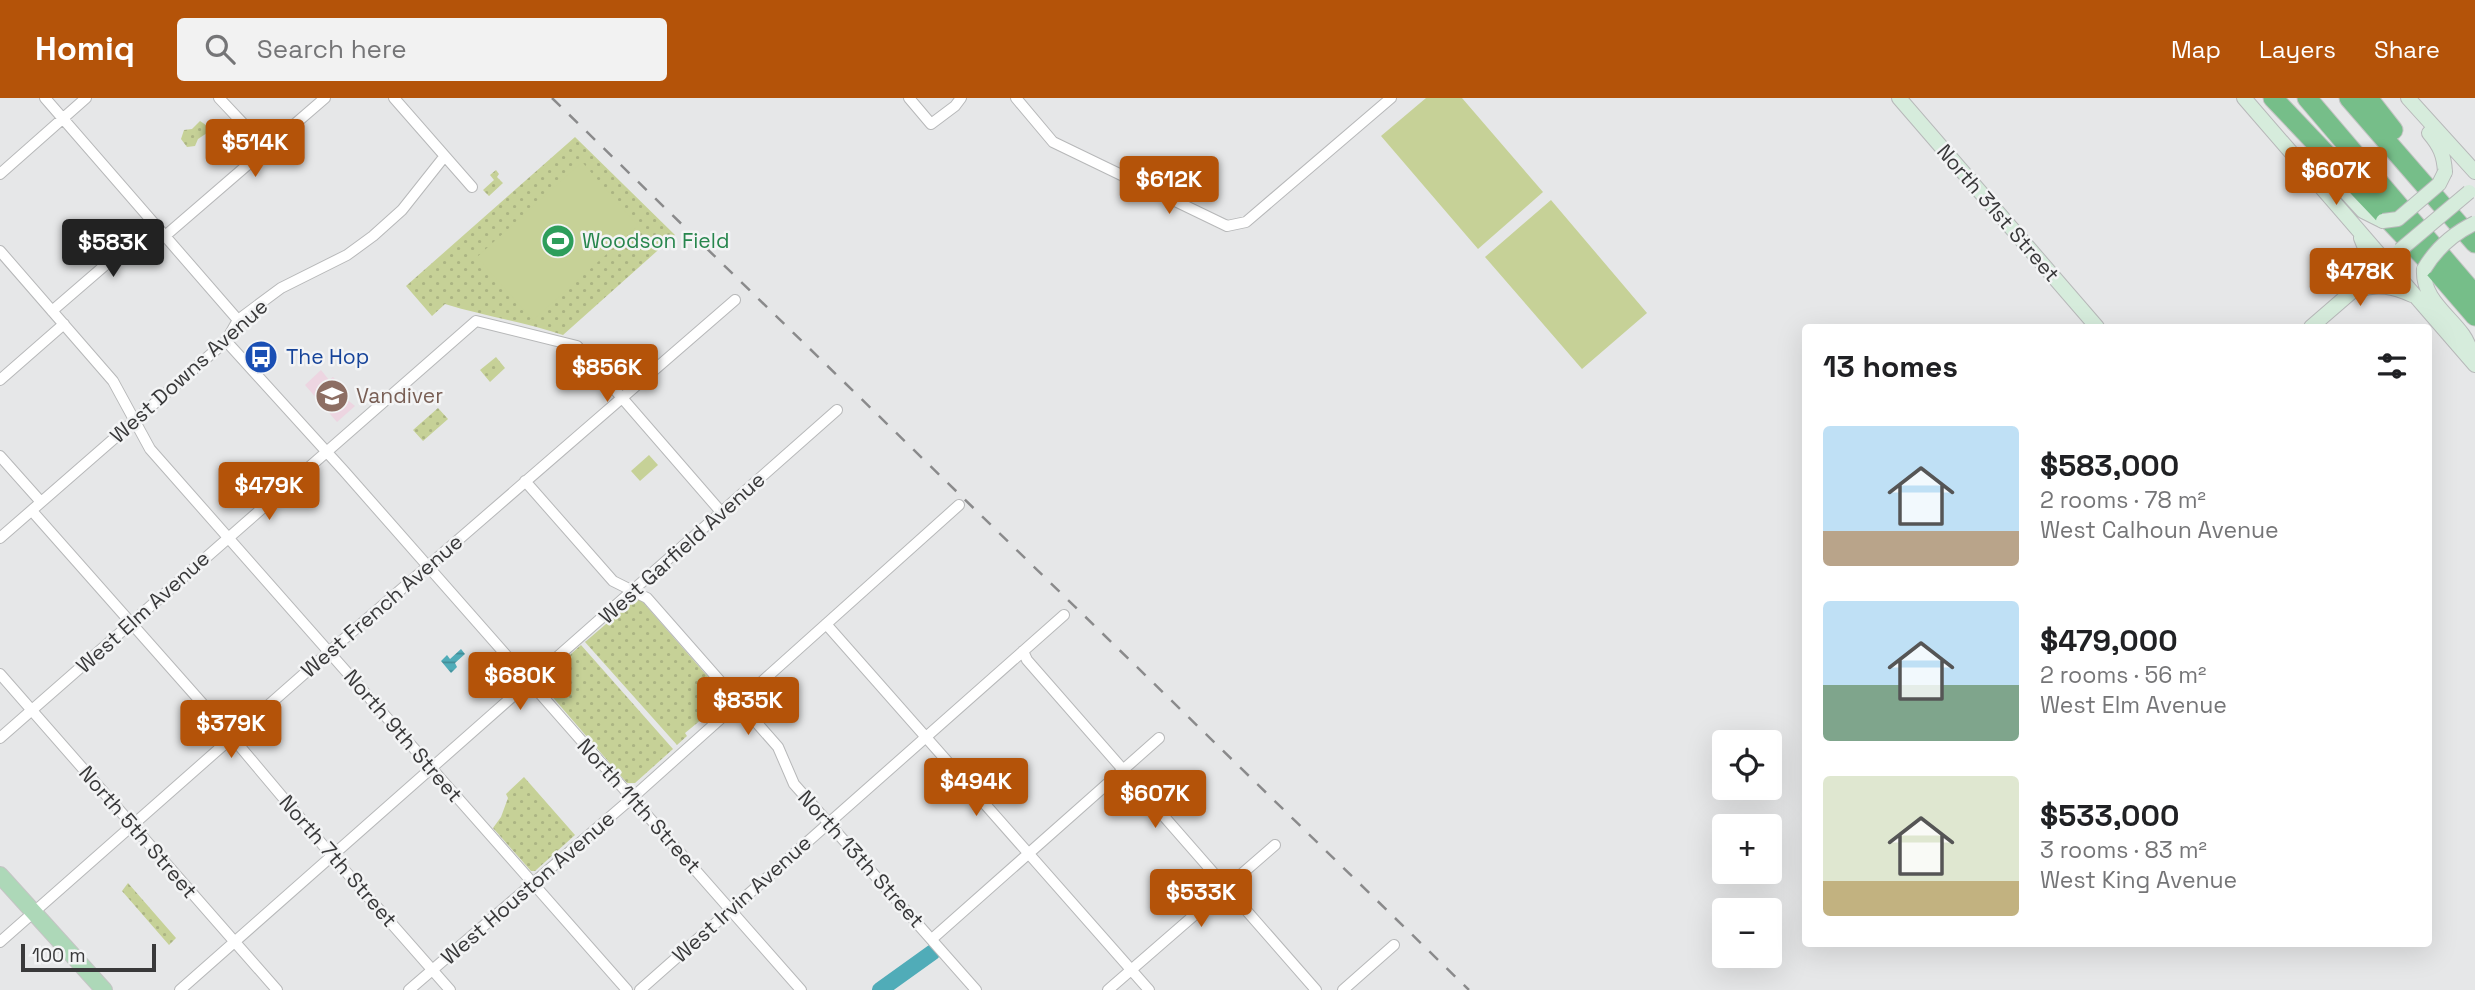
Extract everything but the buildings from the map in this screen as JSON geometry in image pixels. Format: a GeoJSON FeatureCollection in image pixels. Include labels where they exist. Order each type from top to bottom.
{"type":"FeatureCollection","features":[{"type":"Feature","properties":{"kind":"highway"},"geometry":{"type":"LineString","coordinates":[[2273,98],[2425,258],[2475,316]]}},
{"type":"Feature","properties":{"kind":"highway"},"geometry":{"type":"LineString","coordinates":[[2307,98],[2475,295]]}},
{"type":"Feature","properties":{"kind":"highway"},"geometry":{"type":"LineString","coordinates":[[2349,98],[2475,243]]}},
{"type":"Feature","properties":{"kind":"highway"},"geometry":{"type":"LineString","coordinates":[[2368,98],[2475,236]]}},
{"type":"Feature","properties":{"kind":"main road","name":"North 31st Street"},"geometry":{"type":"LineString","coordinates":[[1899,98],[2094,324]]}},
{"type":"Feature","properties":{"kind":"main road"},"geometry":{"type":"LineString","coordinates":[[2244,98],[2297,162],[2475,362]]}},
{"type":"Feature","properties":{"kind":"main road"},"geometry":{"type":"LineString","coordinates":[[2297,162],[2319,163],[2371,217],[2383,221],[2398,219],[2439,184],[2445,172],[2444,156],[2438,142],[2410,110],[2409,98]]}},
{"type":"Feature","properties":{"kind":"main road"},"geometry":{"type":"LineString","coordinates":[[2409,98],[2475,172]]}},
{"type":"Feature","properties":{"kind":"main road"},"geometry":{"type":"LineString","coordinates":[[2449,144],[2475,158]]}},
{"type":"Feature","properties":{"kind":"main road"},"geometry":{"type":"LineString","coordinates":[[2314,324],[2472,190]]}},
{"type":"Feature","properties":{"kind":"main road"},"geometry":{"type":"LineString","coordinates":[[2475,223],[2459,231],[2432,256],[2424,269],[2423,281],[2430,296],[2465,337],[2475,362]]}},
{"type":"Feature","properties":{"kind":"main road"},"geometry":{"type":"LineString","coordinates":[[2357,230],[2365,248],[2357,287]]}},
{"type":"Feature","properties":{"kind":"main road"},"geometry":{"type":"LineString","coordinates":[[2357,287],[2385,286],[2416,297]]}},
{"type":"Feature","properties":{"kind":"main road"},"geometry":{"type":"LineString","coordinates":[[0,874],[104,990]]}},
{"type":"Feature","properties":{"kind":"street"},"geometry":{"type":"LineString","coordinates":[[45,98],[238,320]]}},
{"type":"Feature","properties":{"kind":"street"},"geometry":{"type":"LineString","coordinates":[[0,173],[86,98]]}},
{"type":"Feature","properties":{"kind":"street"},"geometry":{"type":"LineString","coordinates":[[219,98],[266,149]]}},
{"type":"Feature","properties":{"kind":"street"},"geometry":{"type":"LineString","coordinates":[[165,236],[324,98]]}},
{"type":"Feature","properties":{"kind":"street"},"geometry":{"type":"LineString","coordinates":[[394,98],[472,187]]}},
{"type":"Feature","properties":{"kind":"street"},"geometry":{"type":"LineString","coordinates":[[909,98],[931,124],[955,107],[961,98]]}},
{"type":"Feature","properties":{"kind":"street"},"geometry":{"type":"LineString","coordinates":[[1016,98],[1053,142],[1227,226],[1246,222],[1391,98]]}},
{"type":"Feature","properties":{"kind":"street","name":"West Downs Avenue"},"geometry":{"type":"LineString","coordinates":[[0,538],[226,341],[238,320],[288,284],[347,255],[373,236],[402,210],[444,157]]}},
{"type":"Feature","properties":{"kind":"street"},"geometry":{"type":"LineString","coordinates":[[52,311],[154,223]]}},
{"type":"Feature","properties":{"kind":"street","name":"North 9th Street"},"geometry":{"type":"LineString","coordinates":[[0,251],[113,382],[150,449],[627,990]]}},
{"type":"Feature","properties":{"kind":"street","name":"West French Avenue"},"geometry":{"type":"LineString","coordinates":[[0,942],[735,300]]}},
{"type":"Feature","properties":{"kind":"street","name":"West Elm Avenue"},"geometry":{"type":"LineString","coordinates":[[0,738],[476,321],[577,346],[621,397]]}},
{"type":"Feature","properties":{"kind":"street"},"geometry":{"type":"LineString","coordinates":[[0,380],[64,324]]}},
{"type":"Feature","properties":{"kind":"street","name":"North 11th Street"},"geometry":{"type":"LineString","coordinates":[[226,341],[801,990]]}},
{"type":"Feature","properties":{"kind":"street"},"geometry":{"type":"LineString","coordinates":[[621,397],[722,513]]}},
{"type":"Feature","properties":{"kind":"street","name":"West Garfield Avenue"},"geometry":{"type":"LineString","coordinates":[[180,990],[837,410]]}},
{"type":"Feature","properties":{"kind":"street"},"geometry":{"type":"LineString","coordinates":[[0,456],[41,502]]}},
{"type":"Feature","properties":{"kind":"street","name":"North 13th Street"},"geometry":{"type":"LineString","coordinates":[[525,481],[613,581],[648,598],[778,747],[794,784],[976,990]]}},
{"type":"Feature","properties":{"kind":"street","name":"West Houston Avenue"},"geometry":{"type":"LineString","coordinates":[[409,990],[632,798],[959,505]]}},
{"type":"Feature","properties":{"kind":"street","name":"North 7th Street"},"geometry":{"type":"LineString","coordinates":[[32,511],[450,990]]}},
{"type":"Feature","properties":{"kind":"street","name":"West Irvin Avenue"},"geometry":{"type":"LineString","coordinates":[[640,990],[1064,615]]}},
{"type":"Feature","properties":{"kind":"street"},"geometry":{"type":"LineString","coordinates":[[826,624],[1149,990]]}},
{"type":"Feature","properties":{"kind":"street"},"geometry":{"type":"LineString","coordinates":[[1023,651],[1027,660],[1316,990]]}},
{"type":"Feature","properties":{"kind":"street","name":"North 5th Street"},"geometry":{"type":"LineString","coordinates":[[0,674],[276,990]]}},
{"type":"Feature","properties":{"kind":"street"},"geometry":{"type":"LineString","coordinates":[[932,939],[1159,738]]}},
{"type":"Feature","properties":{"kind":"street"},"geometry":{"type":"LineString","coordinates":[[1108,990],[1275,845]]}},
{"type":"Feature","properties":{"kind":"street"},"geometry":{"type":"LineString","coordinates":[[1343,990],[1394,945]]}},
{"type":"Feature","properties":{"kind":"shaded area","name":"Vandiver"},"geometry":{"type":"Polygon","coordinates":[[[321,370],[329,380],[333,377],[349,394],[345,398],[355,406],[337,422],[305,385],[321,370]]]}},
{"type":"Feature","properties":{"kind":"green space"},"geometry":{"type":"Polygon","coordinates":[[[1426,98],[1462,98],[1543,192],[1478,249],[1381,136],[1426,98]]]}},
{"type":"Feature","properties":{"kind":"green space"},"geometry":{"type":"Polygon","coordinates":[[[200,121],[206,125],[211,124],[213,129],[198,139],[195,146],[187,147],[181,139],[184,130],[192,129],[200,121]]]}},
{"type":"Feature","properties":{"kind":"green space","name":"Woodson Field"},"geometry":{"type":"Polygon","coordinates":[[[575,137],[675,235],[563,335],[445,304],[432,316],[406,286],[575,137]]]}},
{"type":"Feature","properties":{"kind":"green space","name":"Woodson Field"},"geometry":{"type":"Polygon","coordinates":[[[582,162],[638,226],[533,320],[477,257],[582,162]]]}},
{"type":"Feature","properties":{"kind":"green space"},"geometry":{"type":"Polygon","coordinates":[[[496,170],[499,174],[497,177],[503,183],[489,196],[483,190],[494,180],[490,175],[496,170]]]}},
{"type":"Feature","properties":{"kind":"green space"},"geometry":{"type":"Polygon","coordinates":[[[1551,200],[1647,313],[1582,369],[1485,257],[1551,200]]]}},
{"type":"Feature","properties":{"kind":"green space"},"geometry":{"type":"Polygon","coordinates":[[[496,357],[505,368],[490,382],[480,370],[496,357]]]}},
{"type":"Feature","properties":{"kind":"green space"},"geometry":{"type":"Polygon","coordinates":[[[438,408],[448,419],[423,441],[413,430],[438,408]]]}},
{"type":"Feature","properties":{"kind":"green space"},"geometry":{"type":"Polygon","coordinates":[[[649,455],[658,465],[640,481],[631,471],[649,455]]]}},
{"type":"Feature","properties":{"kind":"green space"},"geometry":{"type":"Polygon","coordinates":[[[634,600],[641,600],[729,701],[685,733],[687,736],[677,745],[585,642],[634,600]]]}},
{"type":"Feature","properties":{"kind":"green space"},"geometry":{"type":"Polygon","coordinates":[[[581,645],[673,749],[635,783],[627,783],[543,686],[543,679],[581,645]]]}},
{"type":"Feature","properties":{"kind":"green space"},"geometry":{"type":"Polygon","coordinates":[[[524,777],[575,835],[535,871],[531,871],[493,828],[501,817],[508,798],[506,794],[524,777]]]}},
{"type":"Feature","properties":{"kind":"green space"},"geometry":{"type":"Polygon","coordinates":[[[128,883],[176,938],[169,945],[122,891],[128,883]]]}},
{"type":"Feature","properties":{"kind":"water"},"geometry":{"type":"Polygon","coordinates":[[[461,649],[465,654],[455,663],[457,667],[451,673],[441,661],[447,655],[450,659],[461,649]]]}},
{"type":"Feature","properties":{"kind":"waterway"},"geometry":{"type":"LineString","coordinates":[[880,990],[933,952]]}},
{"type":"Feature","properties":{"kind":"railway"},"geometry":{"type":"LineString","coordinates":[[552,98],[1469,990]]}},
{"type":"Feature","properties":{"kind":"place","name":"Woodson Field"},"geometry":{"type":"Point","coordinates":[558,241]}},
{"type":"Feature","properties":{"kind":"place","name":"The Hop"},"geometry":{"type":"Point","coordinates":[261,357]}},
{"type":"Feature","properties":{"kind":"place","name":"Vandiver"},"geometry":{"type":"Point","coordinates":[332,396]}}]}
